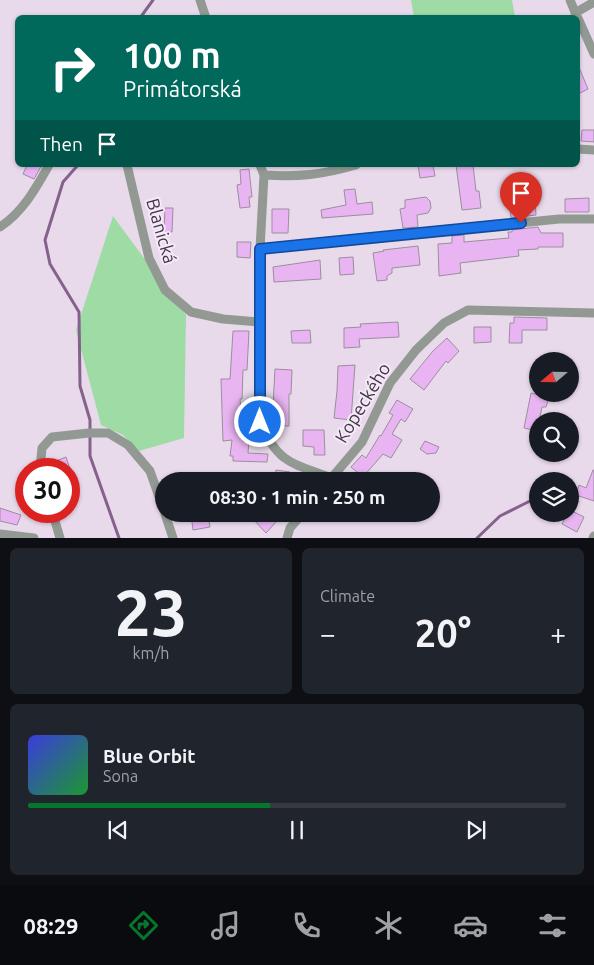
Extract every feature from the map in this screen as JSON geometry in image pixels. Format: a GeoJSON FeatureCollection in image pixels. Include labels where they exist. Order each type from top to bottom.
{"type":"FeatureCollection","features":[{"type":"Feature","properties":{"kind":"street"},"geometry":{"type":"LineString","coordinates":[[200,0],[205,15]]}},
{"type":"Feature","properties":{"kind":"street"},"geometry":{"type":"LineString","coordinates":[[570,0],[577,15]]}},
{"type":"Feature","properties":{"kind":"street"},"geometry":{"type":"LineString","coordinates":[[578,15],[594,2]]}},
{"type":"Feature","properties":{"kind":"street"},"geometry":{"type":"LineString","coordinates":[[580,23],[594,54]]}},
{"type":"Feature","properties":{"kind":"street"},"geometry":{"type":"LineString","coordinates":[[580,149],[594,150]]}},
{"type":"Feature","properties":{"kind":"street"},"geometry":{"type":"LineString","coordinates":[[0,227],[11,220],[34,192],[48,167]]}},
{"type":"Feature","properties":{"kind":"street","name":"Blanická"},"geometry":{"type":"LineString","coordinates":[[127,167],[148,258],[165,290],[191,312],[223,319],[260,322]]}},
{"type":"Feature","properties":{"kind":"street"},"geometry":{"type":"LineString","coordinates":[[261,167],[264,175],[260,249],[260,422],[268,442],[282,458],[313,472]]}},
{"type":"Feature","properties":{"kind":"street"},"geometry":{"type":"LineString","coordinates":[[264,175],[298,177],[324,174],[349,167]]}},
{"type":"Feature","properties":{"kind":"street"},"geometry":{"type":"LineString","coordinates":[[260,249],[558,219],[594,219]]}},
{"type":"Feature","properties":{"kind":"street","name":"Kopeckého"},"geometry":{"type":"LineString","coordinates":[[337,472],[362,442],[390,383],[416,350],[444,323],[468,310],[594,313]]}},
{"type":"Feature","properties":{"kind":"street"},"geometry":{"type":"LineString","coordinates":[[41,458],[42,448],[52,437],[89,433],[108,434],[128,445],[150,471],[155,486]]}},
{"type":"Feature","properties":{"kind":"street"},"geometry":{"type":"LineString","coordinates":[[168,522],[174,538]]}},
{"type":"Feature","properties":{"kind":"street"},"geometry":{"type":"LineString","coordinates":[[287,538],[290,528],[295,522]]}},
{"type":"Feature","properties":{"kind":"street"},"geometry":{"type":"LineString","coordinates":[[56,523],[60,538]]}},
{"type":"Feature","properties":{"kind":"street"},"geometry":{"type":"LineString","coordinates":[[0,534],[34,538]]}},
{"type":"Feature","properties":{"kind":"green space"},"geometry":{"type":"Polygon","coordinates":[[[411,0],[512,0],[515,15],[414,15],[411,0]]]}},
{"type":"Feature","properties":{"kind":"green space"},"geometry":{"type":"Polygon","coordinates":[[[113,216],[186,315],[184,438],[139,451],[123,435],[101,425],[76,330],[113,216]]]}},
{"type":"Feature","properties":{"kind":"building"},"geometry":{"type":"Polygon","coordinates":[[[580,70],[588,89],[580,93],[580,70]]]}},
{"type":"Feature","properties":{"kind":"building"},"geometry":{"type":"Polygon","coordinates":[[[582,130],[594,130],[594,142],[581,141],[582,130]]]}},
{"type":"Feature","properties":{"kind":"building"},"geometry":{"type":"Polygon","coordinates":[[[26,167],[41,167],[34,179],[23,174],[26,167]]]}},
{"type":"Feature","properties":{"kind":"building"},"geometry":{"type":"Polygon","coordinates":[[[418,167],[433,167],[435,176],[420,178],[418,167]]]}},
{"type":"Feature","properties":{"kind":"building"},"geometry":{"type":"Polygon","coordinates":[[[456,167],[473,167],[476,191],[479,191],[481,208],[462,210],[456,167]]]}},
{"type":"Feature","properties":{"kind":"building"},"geometry":{"type":"Polygon","coordinates":[[[249,169],[252,197],[249,197],[250,207],[240,208],[237,185],[241,184],[240,170],[249,169]]]}},
{"type":"Feature","properties":{"kind":"building"},"geometry":{"type":"Polygon","coordinates":[[[355,189],[357,204],[372,202],[373,214],[322,218],[321,210],[346,205],[344,190],[355,189]]]}},
{"type":"Feature","properties":{"kind":"building"},"geometry":{"type":"Polygon","coordinates":[[[426,197],[430,201],[431,208],[428,213],[417,215],[418,227],[403,228],[400,209],[405,208],[405,200],[426,197]]]}},
{"type":"Feature","properties":{"kind":"building"},"geometry":{"type":"Polygon","coordinates":[[[589,198],[589,212],[565,212],[565,199],[589,198]]]}},
{"type":"Feature","properties":{"kind":"building"},"geometry":{"type":"Polygon","coordinates":[[[535,202],[536,215],[511,218],[510,205],[535,202]]]}},
{"type":"Feature","properties":{"kind":"building"},"geometry":{"type":"Polygon","coordinates":[[[165,208],[173,208],[172,232],[164,232],[165,208]]]}},
{"type":"Feature","properties":{"kind":"building"},"geometry":{"type":"Polygon","coordinates":[[[272,209],[289,209],[288,233],[272,233],[272,209]]]}},
{"type":"Feature","properties":{"kind":"building"},"geometry":{"type":"Polygon","coordinates":[[[538,227],[541,233],[563,233],[563,247],[538,247],[538,249],[518,250],[519,256],[460,263],[461,273],[439,276],[438,244],[452,243],[452,236],[464,235],[464,242],[509,238],[508,232],[512,232],[512,230],[538,227]]]}},
{"type":"Feature","properties":{"kind":"building"},"geometry":{"type":"Polygon","coordinates":[[[237,242],[251,242],[250,258],[237,257],[237,242]]]}},
{"type":"Feature","properties":{"kind":"building"},"geometry":{"type":"Polygon","coordinates":[[[418,246],[420,265],[392,268],[392,273],[387,276],[387,280],[377,281],[373,253],[418,246]]]}},
{"type":"Feature","properties":{"kind":"building"},"geometry":{"type":"Polygon","coordinates":[[[353,257],[354,274],[340,275],[339,258],[353,257]]]}},
{"type":"Feature","properties":{"kind":"building"},"geometry":{"type":"Polygon","coordinates":[[[320,260],[321,279],[274,282],[273,267],[320,260]]]}},
{"type":"Feature","properties":{"kind":"building"},"geometry":{"type":"Polygon","coordinates":[[[514,317],[547,318],[547,330],[522,330],[522,343],[509,343],[510,323],[514,323],[514,317]]]}},
{"type":"Feature","properties":{"kind":"building"},"geometry":{"type":"Polygon","coordinates":[[[398,322],[399,337],[359,339],[360,347],[344,348],[344,328],[361,327],[360,324],[398,322]]]}},
{"type":"Feature","properties":{"kind":"building"},"geometry":{"type":"Polygon","coordinates":[[[474,327],[491,327],[491,342],[474,343],[474,327]]]}},
{"type":"Feature","properties":{"kind":"building"},"geometry":{"type":"Polygon","coordinates":[[[310,330],[311,343],[292,343],[291,331],[310,330]]]}},
{"type":"Feature","properties":{"kind":"building"},"geometry":{"type":"Polygon","coordinates":[[[233,331],[249,331],[247,370],[243,370],[242,399],[240,399],[243,441],[249,441],[248,453],[268,454],[267,462],[233,461],[233,456],[230,456],[232,440],[223,441],[221,379],[230,379],[233,331]]]}},
{"type":"Feature","properties":{"kind":"building"},"geometry":{"type":"Polygon","coordinates":[[[447,338],[459,351],[448,363],[446,361],[424,390],[410,379],[433,351],[447,338]]]}},
{"type":"Feature","properties":{"kind":"building"},"geometry":{"type":"Polygon","coordinates":[[[355,365],[351,420],[334,418],[338,366],[355,365]]]}},
{"type":"Feature","properties":{"kind":"building"},"geometry":{"type":"Polygon","coordinates":[[[275,369],[292,370],[291,394],[289,394],[289,426],[272,426],[275,369]]]}},
{"type":"Feature","properties":{"kind":"building"},"geometry":{"type":"Polygon","coordinates":[[[397,400],[413,409],[405,422],[401,419],[392,434],[402,440],[391,458],[383,454],[367,472],[357,472],[351,467],[362,455],[366,458],[393,415],[389,413],[397,400]]]}},
{"type":"Feature","properties":{"kind":"building"},"geometry":{"type":"Polygon","coordinates":[[[529,402],[548,402],[546,407],[542,407],[541,412],[529,412],[529,429],[524,428],[529,402]]]}},
{"type":"Feature","properties":{"kind":"building"},"geometry":{"type":"Polygon","coordinates":[[[303,430],[324,430],[325,455],[314,455],[314,447],[303,446],[303,430]]]}},
{"type":"Feature","properties":{"kind":"building"},"geometry":{"type":"Polygon","coordinates":[[[425,441],[439,447],[436,453],[427,454],[420,449],[425,441]]]}},
{"type":"Feature","properties":{"kind":"building"},"geometry":{"type":"Polygon","coordinates":[[[594,470],[594,501],[579,496],[579,485],[586,488],[594,470]]]}},
{"type":"Feature","properties":{"kind":"building"},"geometry":{"type":"Polygon","coordinates":[[[0,508],[15,513],[15,523],[18,523],[17,525],[0,521],[0,508]]]}},
{"type":"Feature","properties":{"kind":"building"},"geometry":{"type":"Polygon","coordinates":[[[579,514],[584,517],[577,532],[562,524],[563,522],[579,522],[579,514]]]}},
{"type":"Feature","properties":{"kind":"building"},"geometry":{"type":"Polygon","coordinates":[[[192,522],[209,522],[210,527],[193,530],[192,522]]]}},
{"type":"Feature","properties":{"kind":"building"},"geometry":{"type":"Polygon","coordinates":[[[256,522],[276,522],[266,533],[256,522]]]}},
{"type":"Feature","properties":{"kind":"waterway"},"geometry":{"type":"LineString","coordinates":[[142,15],[153,0]]}},
{"type":"Feature","properties":{"kind":"waterway"},"geometry":{"type":"LineString","coordinates":[[76,167],[63,182],[45,240],[50,264],[79,312],[80,386],[90,420],[90,456],[119,538]]}},
{"type":"Feature","properties":{"kind":"waterway"},"geometry":{"type":"LineString","coordinates":[[477,538],[500,516],[529,502]]}},
{"type":"Feature","properties":{"kind":"route"},"geometry":{"type":"LineString","coordinates":[[260,422],[260,249],[521,223]]}}]}
